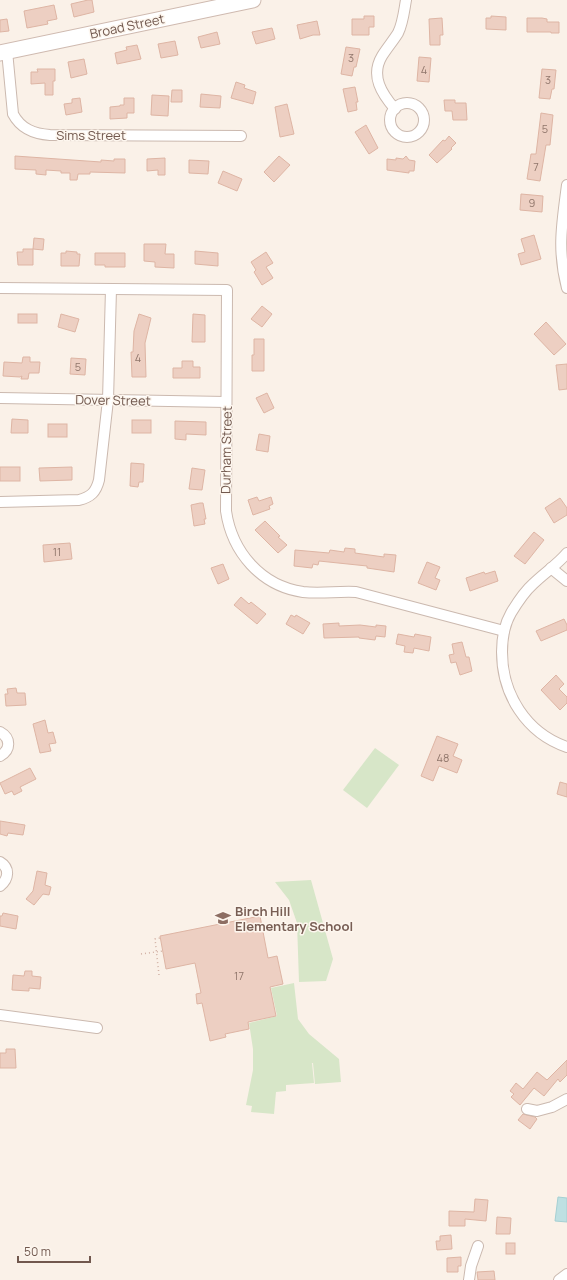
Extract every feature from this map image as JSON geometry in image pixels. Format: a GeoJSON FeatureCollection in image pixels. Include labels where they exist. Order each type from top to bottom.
{"type":"FeatureCollection","features":[{"type":"Feature","properties":{"kind":"main road","name":"Broad Street"},"geometry":{"type":"LineString","coordinates":[[4,52],[253,0]]}},
{"type":"Feature","properties":{"kind":"street"},"geometry":{"type":"LineString","coordinates":[[395,109],[380,89],[378,83],[378,68],[382,57],[401,26],[406,0]]}},
{"type":"Feature","properties":{"kind":"street","name":"Sims Street"},"geometry":{"type":"LineString","coordinates":[[4,52],[14,114],[19,123],[30,131],[45,135],[241,136]]}},
{"type":"Feature","properties":{"kind":"street"},"geometry":{"type":"LineString","coordinates":[[567,185],[560,238],[560,250],[567,288]]}},
{"type":"Feature","properties":{"kind":"street","name":"Durham Street"},"geometry":{"type":"LineString","coordinates":[[0,288],[227,290],[225,502],[227,521],[241,553],[257,570],[277,584],[302,592],[356,592],[504,631]]}},
{"type":"Feature","properties":{"kind":"street"},"geometry":{"type":"LineString","coordinates":[[0,502],[79,500],[93,494],[97,488],[108,400],[111,289]]}},
{"type":"Feature","properties":{"kind":"street","name":"Dover Street"},"geometry":{"type":"LineString","coordinates":[[0,398],[226,402]]}},
{"type":"Feature","properties":{"kind":"street"},"geometry":{"type":"LineString","coordinates":[[567,553],[523,594],[510,615],[504,631],[502,649],[504,674],[512,698],[525,719],[548,737],[567,747]]}},
{"type":"Feature","properties":{"kind":"street"},"geometry":{"type":"LineString","coordinates":[[551,568],[567,581]]}},
{"type":"Feature","properties":{"kind":"street"},"geometry":{"type":"LineString","coordinates":[[0,732],[4,734],[8,742],[7,751],[0,756]]}},
{"type":"Feature","properties":{"kind":"street"},"geometry":{"type":"LineString","coordinates":[[0,862],[6,867],[8,875],[4,883],[0,886]]}},
{"type":"Feature","properties":{"kind":"street"},"geometry":{"type":"LineString","coordinates":[[0,1015],[97,1028]]}},
{"type":"Feature","properties":{"kind":"street"},"geometry":{"type":"LineString","coordinates":[[527,1109],[537,1111],[552,1107],[567,1099]]}},
{"type":"Feature","properties":{"kind":"street"},"geometry":{"type":"LineString","coordinates":[[469,1280],[478,1246]]}},
{"type":"Feature","properties":{"kind":"street"},"geometry":{"type":"LineString","coordinates":[[560,1280],[567,1274]]}},
{"type":"Feature","properties":{"kind":"path"},"geometry":{"type":"LineString","coordinates":[[159,975],[155,939],[160,938]]}},
{"type":"Feature","properties":{"kind":"path"},"geometry":{"type":"LineString","coordinates":[[141,954],[162,951]]}},
{"type":"Feature","properties":{"kind":"green space"},"geometry":{"type":"Polygon","coordinates":[[[375,748],[399,765],[367,808],[343,790],[375,748]]]}},
{"type":"Feature","properties":{"kind":"green space"},"geometry":{"type":"Polygon","coordinates":[[[311,880],[333,959],[326,981],[299,982],[297,923],[289,900],[275,882],[311,880]]]}},
{"type":"Feature","properties":{"kind":"green space"},"geometry":{"type":"Polygon","coordinates":[[[294,983],[298,1019],[309,1034],[339,1059],[341,1082],[315,1084],[312,1063],[314,1083],[286,1085],[286,1091],[276,1092],[274,1114],[251,1112],[252,1106],[246,1105],[253,1070],[253,1049],[249,1023],[277,1016],[271,988],[294,983]]]}},
{"type":"Feature","properties":{"kind":"water"},"geometry":{"type":"Polygon","coordinates":[[[558,1197],[567,1198],[567,1222],[555,1221],[558,1197]]]}},
{"type":"Feature","properties":{"kind":"building"},"geometry":{"type":"Polygon","coordinates":[[[92,0],[94,12],[74,17],[71,4],[92,0]]]}},
{"type":"Feature","properties":{"kind":"building"},"geometry":{"type":"Polygon","coordinates":[[[54,5],[57,19],[47,21],[48,24],[27,28],[24,11],[54,5]]]}},
{"type":"Feature","properties":{"kind":"building"},"geometry":{"type":"Polygon","coordinates":[[[364,16],[374,16],[374,27],[369,27],[369,35],[352,35],[352,19],[364,19],[364,16]]]}},
{"type":"Feature","properties":{"kind":"building"},"geometry":{"type":"Polygon","coordinates":[[[491,16],[506,17],[506,30],[486,29],[486,18],[491,18],[491,16]]]}},
{"type":"Feature","properties":{"kind":"building"},"geometry":{"type":"Polygon","coordinates":[[[442,18],[443,35],[440,35],[440,45],[430,45],[429,19],[442,18]]]}},
{"type":"Feature","properties":{"kind":"building"},"geometry":{"type":"Polygon","coordinates":[[[527,18],[542,18],[547,19],[547,22],[559,22],[559,33],[527,32],[527,18]]]}},
{"type":"Feature","properties":{"kind":"building"},"geometry":{"type":"Polygon","coordinates":[[[7,19],[9,31],[0,32],[0,20],[7,19]]]}},
{"type":"Feature","properties":{"kind":"building"},"geometry":{"type":"Polygon","coordinates":[[[317,21],[320,35],[313,35],[300,39],[297,25],[317,21]]]}},
{"type":"Feature","properties":{"kind":"building"},"geometry":{"type":"Polygon","coordinates":[[[272,28],[275,39],[256,44],[252,32],[272,28]]]}},
{"type":"Feature","properties":{"kind":"building"},"geometry":{"type":"Polygon","coordinates":[[[217,32],[220,44],[201,48],[198,37],[217,32]]]}},
{"type":"Feature","properties":{"kind":"building"},"geometry":{"type":"Polygon","coordinates":[[[175,41],[178,55],[161,58],[158,44],[175,41]]]}},
{"type":"Feature","properties":{"kind":"building"},"geometry":{"type":"Polygon","coordinates":[[[137,45],[141,59],[117,64],[115,53],[127,50],[126,47],[137,45]]]}},
{"type":"Feature","properties":{"kind":"building"},"geometry":{"type":"Polygon","coordinates":[[[346,47],[360,49],[356,67],[354,67],[352,76],[341,74],[346,47]]]}},
{"type":"Feature","properties":{"kind":"building"},"geometry":{"type":"Polygon","coordinates":[[[419,57],[431,58],[429,82],[417,81],[419,57]]]}},
{"type":"Feature","properties":{"kind":"building"},"geometry":{"type":"Polygon","coordinates":[[[84,59],[87,74],[71,78],[68,62],[84,59]]]}},
{"type":"Feature","properties":{"kind":"building"},"geometry":{"type":"Polygon","coordinates":[[[37,69],[55,69],[53,95],[45,95],[45,83],[31,84],[31,72],[38,72],[37,69]]]}},
{"type":"Feature","properties":{"kind":"building"},"geometry":{"type":"Polygon","coordinates":[[[542,69],[556,70],[554,89],[552,89],[550,99],[539,98],[542,69]]]}},
{"type":"Feature","properties":{"kind":"building"},"geometry":{"type":"Polygon","coordinates":[[[236,82],[245,85],[244,88],[256,92],[253,104],[231,98],[236,82]]]}},
{"type":"Feature","properties":{"kind":"building"},"geometry":{"type":"Polygon","coordinates":[[[355,87],[358,102],[356,102],[357,110],[348,112],[343,89],[355,87]]]}},
{"type":"Feature","properties":{"kind":"building"},"geometry":{"type":"Polygon","coordinates":[[[172,90],[182,90],[182,102],[171,102],[172,90]]]}},
{"type":"Feature","properties":{"kind":"building"},"geometry":{"type":"Polygon","coordinates":[[[201,94],[221,96],[220,108],[200,107],[201,94]]]}},
{"type":"Feature","properties":{"kind":"building"},"geometry":{"type":"Polygon","coordinates":[[[152,95],[169,96],[168,116],[151,115],[152,95]]]}},
{"type":"Feature","properties":{"kind":"building"},"geometry":{"type":"Polygon","coordinates":[[[80,98],[82,112],[66,115],[64,104],[72,103],[72,99],[80,98]]]}},
{"type":"Feature","properties":{"kind":"building"},"geometry":{"type":"Polygon","coordinates":[[[124,98],[134,98],[134,113],[127,113],[127,118],[110,119],[110,107],[124,105],[124,98]]]}},
{"type":"Feature","properties":{"kind":"building"},"geometry":{"type":"Polygon","coordinates":[[[444,100],[455,100],[455,103],[466,103],[467,120],[453,120],[452,111],[445,111],[444,100]]]}},
{"type":"Feature","properties":{"kind":"building"},"geometry":{"type":"Polygon","coordinates":[[[287,104],[294,134],[280,137],[275,107],[287,104]]]}},
{"type":"Feature","properties":{"kind":"building"},"geometry":{"type":"Polygon","coordinates":[[[541,113],[553,115],[550,145],[546,145],[540,181],[527,179],[531,154],[536,154],[541,113]]]}},
{"type":"Feature","properties":{"kind":"building"},"geometry":{"type":"Polygon","coordinates":[[[366,125],[378,148],[369,154],[355,132],[366,125]]]}},
{"type":"Feature","properties":{"kind":"building"},"geometry":{"type":"Polygon","coordinates":[[[449,136],[456,143],[451,148],[452,149],[437,163],[429,155],[443,140],[445,141],[449,136]]]}},
{"type":"Feature","properties":{"kind":"building"},"geometry":{"type":"Polygon","coordinates":[[[15,156],[101,162],[101,160],[114,161],[114,159],[125,159],[125,173],[90,172],[90,174],[78,174],[77,180],[70,180],[70,173],[61,173],[61,171],[46,170],[46,175],[36,174],[36,170],[15,169],[15,156]]]}},
{"type":"Feature","properties":{"kind":"building"},"geometry":{"type":"Polygon","coordinates":[[[279,156],[290,165],[274,182],[264,172],[279,156]]]}},
{"type":"Feature","properties":{"kind":"building"},"geometry":{"type":"Polygon","coordinates":[[[406,156],[409,160],[415,161],[414,171],[409,171],[409,173],[387,170],[387,159],[403,159],[406,156]]]}},
{"type":"Feature","properties":{"kind":"building"},"geometry":{"type":"Polygon","coordinates":[[[165,158],[165,175],[158,175],[158,170],[147,171],[147,159],[165,158]]]}},
{"type":"Feature","properties":{"kind":"building"},"geometry":{"type":"Polygon","coordinates":[[[189,160],[209,161],[208,174],[189,173],[189,160]]]}},
{"type":"Feature","properties":{"kind":"building"},"geometry":{"type":"Polygon","coordinates":[[[223,171],[242,179],[237,191],[218,183],[223,171]]]}},
{"type":"Feature","properties":{"kind":"building"},"geometry":{"type":"Polygon","coordinates":[[[521,194],[543,196],[542,212],[520,210],[521,194]]]}},
{"type":"Feature","properties":{"kind":"building"},"geometry":{"type":"Polygon","coordinates":[[[534,235],[541,259],[521,265],[518,254],[525,252],[521,239],[534,235]]]}},
{"type":"Feature","properties":{"kind":"building"},"geometry":{"type":"Polygon","coordinates":[[[34,238],[44,239],[43,250],[33,249],[34,238]]]}},
{"type":"Feature","properties":{"kind":"building"},"geometry":{"type":"Polygon","coordinates":[[[144,244],[166,244],[165,254],[174,254],[174,268],[155,267],[155,262],[144,261],[144,244]]]}},
{"type":"Feature","properties":{"kind":"building"},"geometry":{"type":"Polygon","coordinates":[[[23,249],[33,249],[33,265],[18,265],[17,252],[23,252],[23,249]]]}},
{"type":"Feature","properties":{"kind":"building"},"geometry":{"type":"Polygon","coordinates":[[[66,251],[77,252],[77,254],[80,254],[79,266],[61,266],[61,253],[66,253],[66,251]]]}},
{"type":"Feature","properties":{"kind":"building"},"geometry":{"type":"Polygon","coordinates":[[[195,251],[218,253],[218,266],[195,264],[195,251]]]}},
{"type":"Feature","properties":{"kind":"building"},"geometry":{"type":"Polygon","coordinates":[[[266,252],[273,263],[266,267],[273,278],[262,285],[254,272],[256,270],[251,262],[266,252]]]}},
{"type":"Feature","properties":{"kind":"building"},"geometry":{"type":"Polygon","coordinates":[[[95,253],[125,253],[125,267],[105,267],[105,265],[95,265],[95,253]]]}},
{"type":"Feature","properties":{"kind":"building"},"geometry":{"type":"Polygon","coordinates":[[[262,306],[272,314],[262,327],[251,319],[262,306]]]}},
{"type":"Feature","properties":{"kind":"building"},"geometry":{"type":"Polygon","coordinates":[[[18,314],[37,314],[37,323],[18,323],[18,314]]]}},
{"type":"Feature","properties":{"kind":"building"},"geometry":{"type":"Polygon","coordinates":[[[61,314],[79,319],[75,332],[58,327],[61,314]]]}},
{"type":"Feature","properties":{"kind":"building"},"geometry":{"type":"Polygon","coordinates":[[[139,314],[151,318],[145,343],[146,377],[132,377],[131,352],[133,352],[134,331],[139,314]]]}},
{"type":"Feature","properties":{"kind":"building"},"geometry":{"type":"Polygon","coordinates":[[[193,314],[205,315],[205,342],[192,342],[193,314]]]}},
{"type":"Feature","properties":{"kind":"building"},"geometry":{"type":"Polygon","coordinates":[[[546,322],[566,344],[554,355],[534,334],[546,322]]]}},
{"type":"Feature","properties":{"kind":"building"},"geometry":{"type":"Polygon","coordinates":[[[254,339],[264,339],[264,371],[252,371],[254,339]]]}},
{"type":"Feature","properties":{"kind":"building"},"geometry":{"type":"Polygon","coordinates":[[[23,357],[30,357],[30,362],[40,362],[39,373],[29,373],[28,379],[21,379],[22,376],[3,376],[4,362],[22,363],[23,357]]]}},
{"type":"Feature","properties":{"kind":"building"},"geometry":{"type":"Polygon","coordinates":[[[71,358],[86,359],[85,375],[70,374],[71,358]]]}},
{"type":"Feature","properties":{"kind":"building"},"geometry":{"type":"Polygon","coordinates":[[[182,361],[193,361],[193,367],[200,367],[200,378],[173,378],[173,368],[182,368],[182,361]]]}},
{"type":"Feature","properties":{"kind":"building"},"geometry":{"type":"Polygon","coordinates":[[[567,364],[567,389],[559,390],[556,365],[567,364]]]}},
{"type":"Feature","properties":{"kind":"building"},"geometry":{"type":"Polygon","coordinates":[[[267,393],[274,408],[264,413],[256,398],[267,393]]]}},
{"type":"Feature","properties":{"kind":"building"},"geometry":{"type":"Polygon","coordinates":[[[12,419],[28,420],[28,433],[11,433],[12,419]]]}},
{"type":"Feature","properties":{"kind":"building"},"geometry":{"type":"Polygon","coordinates":[[[132,420],[151,420],[151,433],[132,433],[132,420]]]}},
{"type":"Feature","properties":{"kind":"building"},"geometry":{"type":"Polygon","coordinates":[[[175,421],[206,422],[206,435],[186,434],[186,440],[175,439],[175,421]]]}},
{"type":"Feature","properties":{"kind":"building"},"geometry":{"type":"Polygon","coordinates":[[[48,424],[67,424],[67,437],[48,437],[48,424]]]}},
{"type":"Feature","properties":{"kind":"building"},"geometry":{"type":"Polygon","coordinates":[[[259,434],[270,436],[268,452],[256,450],[259,434]]]}},
{"type":"Feature","properties":{"kind":"building"},"geometry":{"type":"Polygon","coordinates":[[[131,463],[144,464],[143,482],[139,482],[138,487],[130,486],[131,463]]]}},
{"type":"Feature","properties":{"kind":"building"},"geometry":{"type":"Polygon","coordinates":[[[0,467],[20,467],[20,481],[0,481],[0,467]]]}},
{"type":"Feature","properties":{"kind":"building"},"geometry":{"type":"Polygon","coordinates":[[[72,467],[72,480],[40,481],[39,468],[72,467]]]}},
{"type":"Feature","properties":{"kind":"building"},"geometry":{"type":"Polygon","coordinates":[[[192,468],[205,470],[202,490],[189,489],[192,468]]]}},
{"type":"Feature","properties":{"kind":"building"},"geometry":{"type":"Polygon","coordinates":[[[257,497],[259,501],[271,497],[273,504],[269,506],[270,509],[253,515],[248,500],[257,497]]]}},
{"type":"Feature","properties":{"kind":"building"},"geometry":{"type":"Polygon","coordinates":[[[560,498],[567,508],[567,515],[554,523],[545,508],[560,498]]]}},
{"type":"Feature","properties":{"kind":"building"},"geometry":{"type":"Polygon","coordinates":[[[203,503],[206,519],[204,519],[205,524],[194,526],[191,505],[203,503]]]}},
{"type":"Feature","properties":{"kind":"building"},"geometry":{"type":"Polygon","coordinates":[[[265,521],[280,536],[278,537],[287,545],[278,553],[255,530],[265,521]]]}},
{"type":"Feature","properties":{"kind":"building"},"geometry":{"type":"Polygon","coordinates":[[[534,532],[544,540],[525,564],[514,556],[534,532]]]}},
{"type":"Feature","properties":{"kind":"building"},"geometry":{"type":"Polygon","coordinates":[[[70,543],[72,559],[44,562],[43,545],[70,543]]]}},
{"type":"Feature","properties":{"kind":"building"},"geometry":{"type":"Polygon","coordinates":[[[345,548],[355,549],[355,553],[384,557],[384,554],[396,555],[394,572],[367,568],[367,566],[319,561],[318,565],[313,564],[312,568],[294,566],[295,550],[329,553],[330,550],[344,552],[345,548]]]}},
{"type":"Feature","properties":{"kind":"building"},"geometry":{"type":"Polygon","coordinates":[[[427,562],[440,567],[435,578],[440,580],[436,590],[418,583],[427,562]]]}},
{"type":"Feature","properties":{"kind":"building"},"geometry":{"type":"Polygon","coordinates":[[[223,564],[229,579],[218,584],[211,568],[223,564]]]}},
{"type":"Feature","properties":{"kind":"building"},"geometry":{"type":"Polygon","coordinates":[[[495,571],[498,581],[470,591],[466,578],[484,572],[485,574],[495,571]]]}},
{"type":"Feature","properties":{"kind":"building"},"geometry":{"type":"Polygon","coordinates":[[[241,597],[249,604],[251,602],[266,614],[257,624],[234,605],[241,597]]]}},
{"type":"Feature","properties":{"kind":"building"},"geometry":{"type":"Polygon","coordinates":[[[291,615],[295,617],[296,615],[310,623],[303,634],[286,624],[291,615]]]}},
{"type":"Feature","properties":{"kind":"building"},"geometry":{"type":"Polygon","coordinates":[[[564,619],[567,625],[567,630],[541,641],[536,631],[564,619]]]}},
{"type":"Feature","properties":{"kind":"building"},"geometry":{"type":"Polygon","coordinates":[[[339,623],[339,626],[386,626],[385,637],[376,636],[375,640],[359,637],[324,638],[323,624],[339,623]]]}},
{"type":"Feature","properties":{"kind":"building"},"geometry":{"type":"Polygon","coordinates":[[[398,634],[414,637],[415,634],[431,637],[429,651],[414,648],[413,653],[404,652],[405,646],[396,644],[398,634]]]}},
{"type":"Feature","properties":{"kind":"building"},"geometry":{"type":"Polygon","coordinates":[[[462,642],[466,657],[469,657],[472,671],[460,675],[456,662],[451,663],[449,655],[454,654],[452,644],[462,642]]]}},
{"type":"Feature","properties":{"kind":"building"},"geometry":{"type":"Polygon","coordinates":[[[556,675],[564,684],[559,689],[567,697],[567,703],[560,710],[541,690],[556,675]]]}},
{"type":"Feature","properties":{"kind":"building"},"geometry":{"type":"Polygon","coordinates":[[[16,688],[17,693],[25,693],[26,705],[6,706],[5,694],[8,694],[7,689],[16,688]]]}},
{"type":"Feature","properties":{"kind":"building"},"geometry":{"type":"Polygon","coordinates":[[[45,720],[48,733],[53,732],[56,743],[49,744],[51,751],[40,753],[33,724],[45,720]]]}},
{"type":"Feature","properties":{"kind":"building"},"geometry":{"type":"Polygon","coordinates":[[[437,736],[458,744],[453,756],[462,760],[457,773],[439,766],[433,781],[421,776],[437,736]]]}},
{"type":"Feature","properties":{"kind":"building"},"geometry":{"type":"Polygon","coordinates":[[[30,768],[36,779],[20,787],[22,791],[14,795],[12,791],[5,794],[0,783],[30,768]]]}},
{"type":"Feature","properties":{"kind":"building"},"geometry":{"type":"Polygon","coordinates":[[[560,782],[567,784],[567,797],[557,794],[560,782]]]}},
{"type":"Feature","properties":{"kind":"building"},"geometry":{"type":"Polygon","coordinates":[[[0,821],[25,825],[23,835],[8,833],[7,836],[0,834],[0,821]]]}},
{"type":"Feature","properties":{"kind":"building"},"geometry":{"type":"Polygon","coordinates":[[[37,871],[47,873],[45,885],[51,887],[49,895],[43,894],[34,905],[26,899],[33,891],[37,871]]]}},
{"type":"Feature","properties":{"kind":"building"},"geometry":{"type":"Polygon","coordinates":[[[3,913],[18,916],[16,929],[0,926],[0,916],[2,916],[3,913]]]}},
{"type":"Feature","properties":{"kind":"building"},"geometry":{"type":"Polygon","coordinates":[[[260,916],[268,958],[277,956],[283,984],[270,987],[276,1016],[248,1022],[249,1029],[225,1034],[226,1037],[210,1041],[202,1003],[197,1004],[196,994],[201,993],[195,963],[166,969],[160,936],[260,916]]]}},
{"type":"Feature","properties":{"kind":"building"},"geometry":{"type":"Polygon","coordinates":[[[25,971],[32,971],[32,976],[41,977],[40,989],[29,988],[29,991],[12,990],[13,975],[24,976],[25,971]]]}},
{"type":"Feature","properties":{"kind":"building"},"geometry":{"type":"Polygon","coordinates":[[[6,1049],[15,1049],[16,1068],[0,1068],[0,1053],[6,1053],[6,1049]]]}},
{"type":"Feature","properties":{"kind":"building"},"geometry":{"type":"Polygon","coordinates":[[[567,1060],[567,1075],[560,1082],[558,1079],[544,1096],[534,1088],[520,1105],[511,1097],[514,1094],[510,1091],[516,1083],[523,1089],[537,1072],[547,1080],[567,1060]]]}},
{"type":"Feature","properties":{"kind":"building"},"geometry":{"type":"Polygon","coordinates":[[[523,1114],[535,1117],[537,1119],[530,1129],[518,1120],[523,1114]]]}},
{"type":"Feature","properties":{"kind":"building"},"geometry":{"type":"Polygon","coordinates":[[[475,1199],[488,1200],[486,1221],[465,1219],[465,1226],[449,1226],[449,1211],[474,1212],[475,1199]]]}},
{"type":"Feature","properties":{"kind":"building"},"geometry":{"type":"Polygon","coordinates":[[[497,1217],[511,1218],[510,1234],[496,1234],[497,1217]]]}},
{"type":"Feature","properties":{"kind":"building"},"geometry":{"type":"Polygon","coordinates":[[[451,1235],[452,1249],[437,1250],[436,1241],[440,1241],[440,1236],[451,1235]]]}},
{"type":"Feature","properties":{"kind":"building"},"geometry":{"type":"Polygon","coordinates":[[[506,1243],[515,1243],[515,1254],[506,1254],[506,1243]]]}},
{"type":"Feature","properties":{"kind":"building"},"geometry":{"type":"Polygon","coordinates":[[[461,1257],[461,1266],[458,1266],[458,1272],[447,1272],[447,1258],[461,1257]]]}},
{"type":"Feature","properties":{"kind":"building"},"geometry":{"type":"Polygon","coordinates":[[[494,1271],[495,1280],[478,1280],[477,1272],[494,1271]]]}},
{"type":"Feature","properties":{"kind":"place","name":"Birch Hill Elementary School"},"geometry":{"type":"Point","coordinates":[223,918]}}]}
